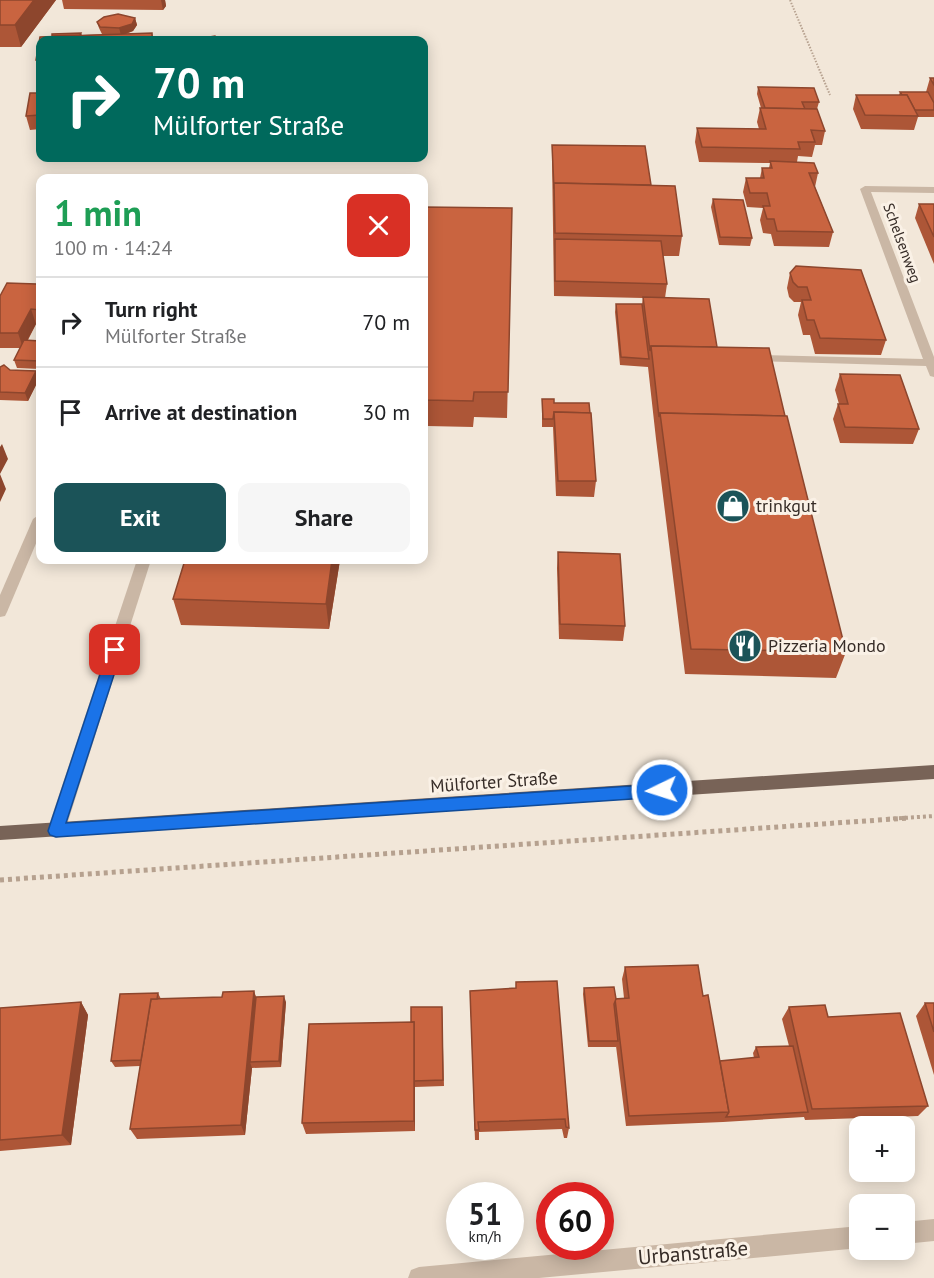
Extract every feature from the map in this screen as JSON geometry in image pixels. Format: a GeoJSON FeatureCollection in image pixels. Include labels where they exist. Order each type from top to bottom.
{"type":"FeatureCollection","features":[{"type":"Feature","properties":{"kind":"main road","name":"Mülforter Straße"},"geometry":{"type":"LineString","coordinates":[[0,833],[934,772]]}},
{"type":"Feature","properties":{"kind":"street","name":"Schelsenweg"},"geometry":{"type":"LineString","coordinates":[[932,368],[865,189],[934,190]]}},
{"type":"Feature","properties":{"kind":"street"},"geometry":{"type":"LineString","coordinates":[[757,359],[932,368]]}},
{"type":"Feature","properties":{"kind":"street"},"geometry":{"type":"LineString","coordinates":[[0,612],[36,528]]}},
{"type":"Feature","properties":{"kind":"street"},"geometry":{"type":"LineString","coordinates":[[56,831],[143,564]]}},
{"type":"Feature","properties":{"kind":"street"},"geometry":{"type":"LineString","coordinates":[[915,1232],[934,1230]]}},
{"type":"Feature","properties":{"kind":"street","name":"Urbanstraße"},"geometry":{"type":"LineString","coordinates":[[419,1278],[849,1238]]}},
{"type":"Feature","properties":{"kind":"path"},"geometry":{"type":"LineString","coordinates":[[790,0],[830,95]]}},
{"type":"Feature","properties":{"kind":"path"},"geometry":{"type":"LineString","coordinates":[[0,880],[934,816]]}},
{"type":"Feature","properties":{"kind":"building"},"geometry":{"type":"Polygon","coordinates":[[[0,0],[34,0],[15,25],[0,25],[0,0]]]}},
{"type":"Feature","properties":{"kind":"building"},"geometry":{"type":"Polygon","coordinates":[[[118,14],[135,18],[132,24],[119,28],[100,27],[97,22],[104,17],[118,14]]]}},
{"type":"Feature","properties":{"kind":"building"},"geometry":{"type":"Polygon","coordinates":[[[81,33],[80,35],[52,36],[52,34],[81,33]]]}},
{"type":"Feature","properties":{"kind":"building"},"geometry":{"type":"Polygon","coordinates":[[[152,33],[152,36],[68,36],[152,33]]]}},
{"type":"Feature","properties":{"kind":"building"},"geometry":{"type":"Polygon","coordinates":[[[758,87],[814,88],[819,102],[802,102],[805,109],[765,108],[758,87]]]}},
{"type":"Feature","properties":{"kind":"building"},"geometry":{"type":"Polygon","coordinates":[[[900,92],[928,92],[934,103],[934,110],[915,110],[907,95],[902,95],[900,92]]]}},
{"type":"Feature","properties":{"kind":"building"},"geometry":{"type":"Polygon","coordinates":[[[30,93],[36,93],[36,115],[26,116],[30,93]]]}},
{"type":"Feature","properties":{"kind":"building"},"geometry":{"type":"Polygon","coordinates":[[[856,95],[907,95],[918,116],[865,115],[856,95]]]}},
{"type":"Feature","properties":{"kind":"building"},"geometry":{"type":"Polygon","coordinates":[[[760,108],[817,109],[825,131],[811,130],[815,142],[798,142],[800,149],[702,147],[697,128],[766,129],[760,108]]]}},
{"type":"Feature","properties":{"kind":"building"},"geometry":{"type":"Polygon","coordinates":[[[552,145],[645,146],[651,185],[554,183],[554,189],[552,145]]]}},
{"type":"Feature","properties":{"kind":"building"},"geometry":{"type":"Polygon","coordinates":[[[770,161],[814,163],[818,173],[809,173],[833,232],[777,231],[774,219],[767,219],[763,206],[770,206],[767,193],[750,193],[746,178],[764,178],[762,168],[772,168],[770,161]]]}},
{"type":"Feature","properties":{"kind":"building"},"geometry":{"type":"Polygon","coordinates":[[[554,183],[675,186],[682,236],[555,233],[554,183]]]}},
{"type":"Feature","properties":{"kind":"building"},"geometry":{"type":"Polygon","coordinates":[[[713,199],[743,200],[752,238],[720,237],[713,199]]]}},
{"type":"Feature","properties":{"kind":"building"},"geometry":{"type":"Polygon","coordinates":[[[919,204],[934,204],[934,237],[919,204]]]}},
{"type":"Feature","properties":{"kind":"building"},"geometry":{"type":"Polygon","coordinates":[[[428,207],[512,208],[508,392],[474,392],[473,401],[428,400],[428,207]]]}},
{"type":"Feature","properties":{"kind":"building"},"geometry":{"type":"Polygon","coordinates":[[[555,239],[661,241],[667,284],[555,281],[555,239]]]}},
{"type":"Feature","properties":{"kind":"building"},"geometry":{"type":"Polygon","coordinates":[[[796,266],[861,270],[886,340],[820,338],[814,320],[807,320],[802,300],[811,300],[807,287],[798,287],[793,282],[790,273],[796,266]]]}},
{"type":"Feature","properties":{"kind":"building"},"geometry":{"type":"Polygon","coordinates":[[[7,283],[36,284],[36,310],[31,309],[18,333],[0,333],[0,296],[7,283]]]}},
{"type":"Feature","properties":{"kind":"building"},"geometry":{"type":"Polygon","coordinates":[[[643,297],[709,299],[717,347],[651,346],[650,351],[643,297]]]}},
{"type":"Feature","properties":{"kind":"building"},"geometry":{"type":"Polygon","coordinates":[[[616,304],[642,304],[649,359],[621,357],[616,304]]]}},
{"type":"Feature","properties":{"kind":"building"},"geometry":{"type":"Polygon","coordinates":[[[24,340],[36,341],[36,361],[14,360],[24,340]]]}},
{"type":"Feature","properties":{"kind":"building"},"geometry":{"type":"Polygon","coordinates":[[[651,346],[769,348],[785,416],[660,413],[659,417],[651,346]]]}},
{"type":"Feature","properties":{"kind":"building"},"geometry":{"type":"Polygon","coordinates":[[[4,365],[10,370],[36,371],[25,393],[0,392],[0,367],[4,365]]]}},
{"type":"Feature","properties":{"kind":"building"},"geometry":{"type":"Polygon","coordinates":[[[840,374],[900,375],[919,429],[845,427],[838,404],[848,404],[840,374]]]}},
{"type":"Feature","properties":{"kind":"building"},"geometry":{"type":"Polygon","coordinates":[[[542,399],[554,399],[554,403],[589,403],[590,413],[554,412],[553,419],[543,419],[542,399]]]}},
{"type":"Feature","properties":{"kind":"building"},"geometry":{"type":"Polygon","coordinates":[[[554,412],[591,413],[596,481],[558,481],[554,412]]]}},
{"type":"Feature","properties":{"kind":"building"},"geometry":{"type":"Polygon","coordinates":[[[660,413],[787,416],[846,652],[691,649],[660,413]]]}},
{"type":"Feature","properties":{"kind":"building"},"geometry":{"type":"Polygon","coordinates":[[[558,552],[620,554],[625,626],[560,624],[558,552]]]}},
{"type":"Feature","properties":{"kind":"building"},"geometry":{"type":"Polygon","coordinates":[[[184,564],[331,564],[326,604],[173,599],[184,564]]]}},
{"type":"Feature","properties":{"kind":"building"},"geometry":{"type":"Polygon","coordinates":[[[698,965],[703,996],[708,995],[729,1112],[629,1116],[615,999],[629,998],[625,967],[698,965]]]}},
{"type":"Feature","properties":{"kind":"building"},"geometry":{"type":"Polygon","coordinates":[[[557,981],[569,1128],[566,1127],[565,1119],[478,1122],[479,1130],[475,1130],[470,991],[516,988],[516,982],[557,981]]]}},
{"type":"Feature","properties":{"kind":"building"},"geometry":{"type":"Polygon","coordinates":[[[614,987],[618,1041],[589,1041],[584,988],[614,987]]]}},
{"type":"Feature","properties":{"kind":"building"},"geometry":{"type":"Polygon","coordinates":[[[254,991],[241,1125],[130,1129],[151,999],[222,997],[223,992],[254,991]]]}},
{"type":"Feature","properties":{"kind":"building"},"geometry":{"type":"Polygon","coordinates":[[[158,993],[157,999],[151,999],[141,1060],[111,1061],[120,994],[158,993]]]}},
{"type":"Feature","properties":{"kind":"building"},"geometry":{"type":"Polygon","coordinates":[[[284,996],[279,1061],[250,1062],[256,997],[284,996]]]}},
{"type":"Feature","properties":{"kind":"building"},"geometry":{"type":"Polygon","coordinates":[[[81,1002],[62,1135],[0,1140],[0,1008],[81,1002]]]}},
{"type":"Feature","properties":{"kind":"building"},"geometry":{"type":"Polygon","coordinates":[[[925,1003],[934,1003],[934,1032],[925,1003]]]}},
{"type":"Feature","properties":{"kind":"building"},"geometry":{"type":"Polygon","coordinates":[[[825,1005],[828,1017],[900,1013],[928,1106],[812,1109],[789,1007],[825,1005]]]}},
{"type":"Feature","properties":{"kind":"building"},"geometry":{"type":"Polygon","coordinates":[[[411,1007],[442,1007],[443,1080],[414,1081],[414,1022],[411,1022],[411,1007]]]}},
{"type":"Feature","properties":{"kind":"building"},"geometry":{"type":"Polygon","coordinates":[[[414,1022],[414,1121],[302,1123],[309,1024],[414,1022]]]}},
{"type":"Feature","properties":{"kind":"building"},"geometry":{"type":"Polygon","coordinates":[[[793,1046],[808,1112],[726,1117],[729,1112],[720,1061],[759,1057],[756,1047],[793,1046]]]}},
{"type":"Feature","properties":{"kind":"place","name":"trinkgut"},"geometry":{"type":"Point","coordinates":[733,506]}},
{"type":"Feature","properties":{"kind":"place","name":"Pizzeria Mondo"},"geometry":{"type":"Point","coordinates":[745,646]}},
{"type":"Feature","properties":{"kind":"route"},"geometry":{"type":"LineString","coordinates":[[115,650],[56,831],[662,790]]}}]}
